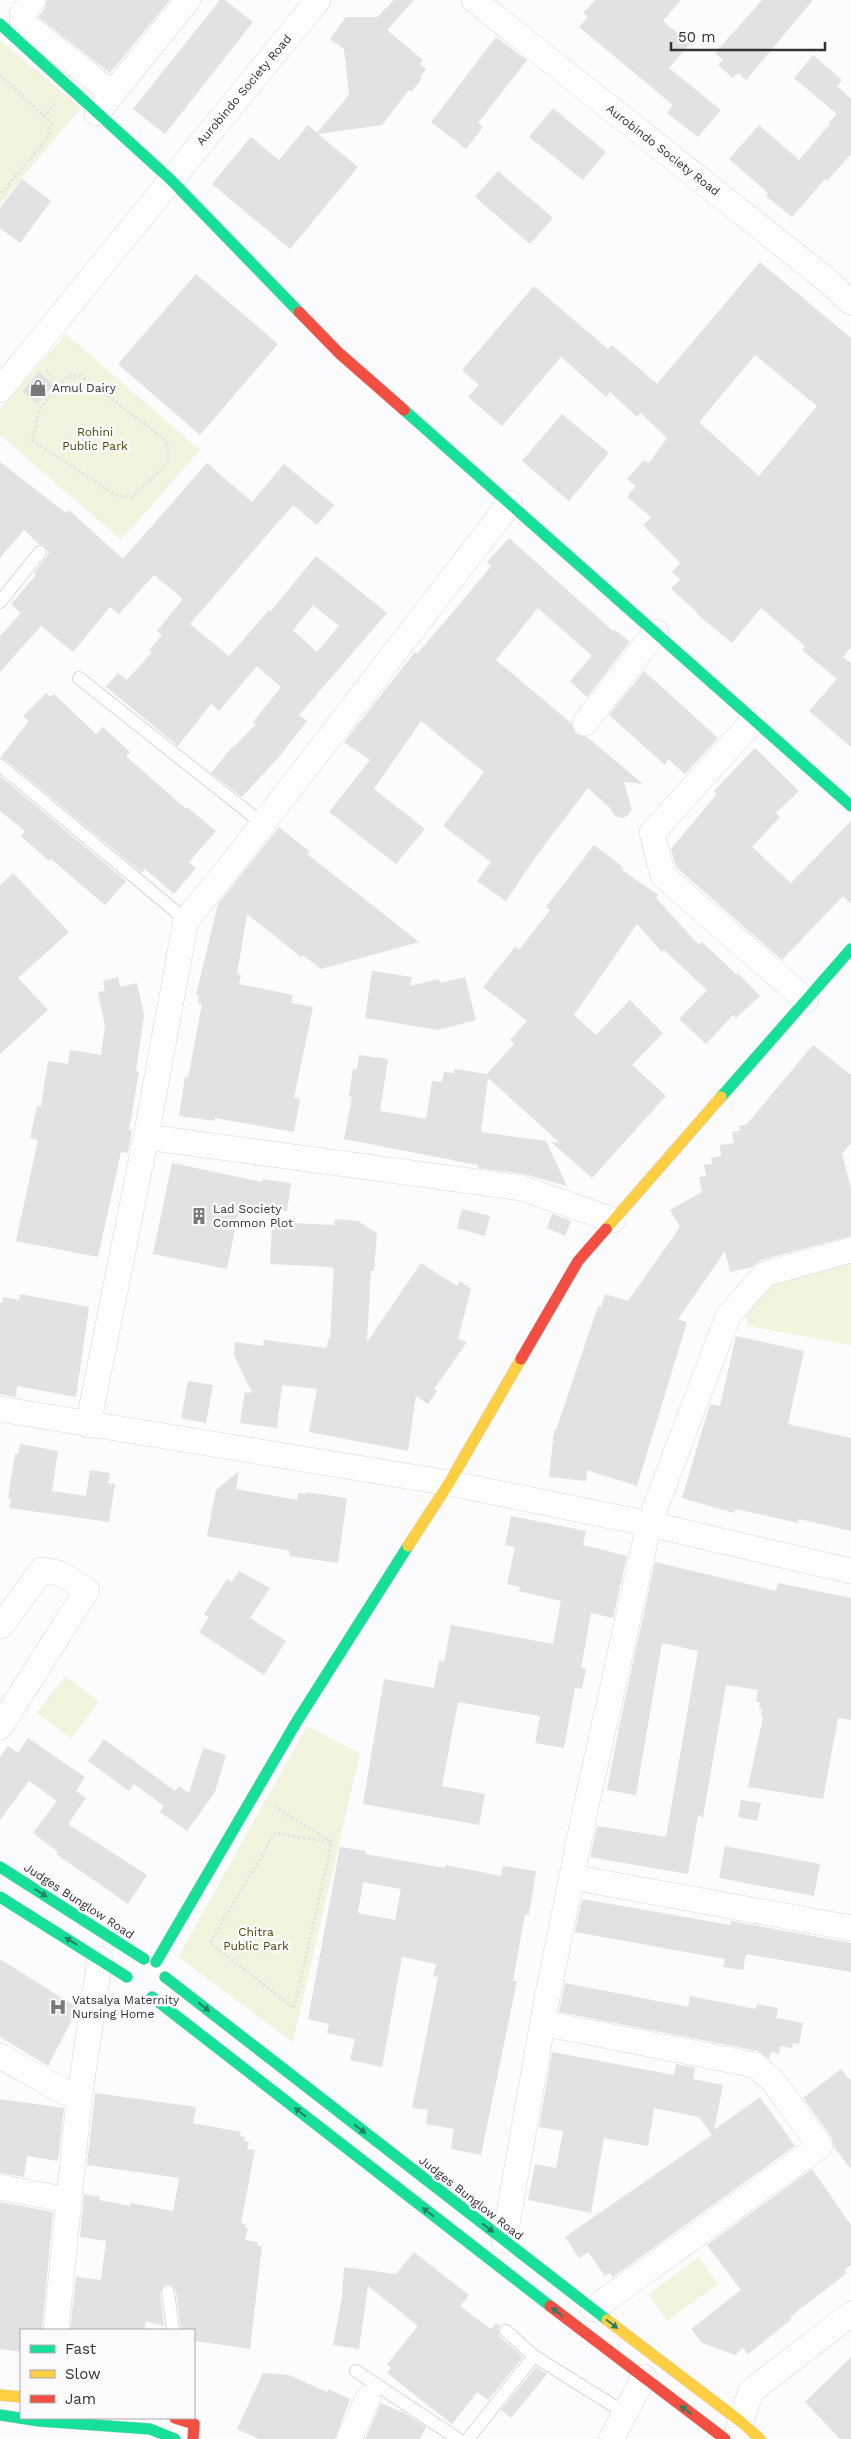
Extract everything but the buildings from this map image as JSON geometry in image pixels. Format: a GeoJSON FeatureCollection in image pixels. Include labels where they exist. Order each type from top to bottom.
{"type":"FeatureCollection","features":[{"type":"Feature","properties":{"kind":"street"},"geometry":{"type":"LineString","coordinates":[[33,0],[22,14],[22,22],[38,47],[97,113],[170,179],[339,352],[851,806]]}},
{"type":"Feature","properties":{"kind":"street"},"geometry":{"type":"LineString","coordinates":[[97,113],[188,0]]}},
{"type":"Feature","properties":{"kind":"street","name":"Aurobindo Society Road"},"geometry":{"type":"LineString","coordinates":[[0,390],[170,179],[318,0]]}},
{"type":"Feature","properties":{"kind":"street","name":"Aurobindo Society Road"},"geometry":{"type":"LineString","coordinates":[[474,0],[823,277],[851,302]]}},
{"type":"Feature","properties":{"kind":"street"},"geometry":{"type":"LineString","coordinates":[[0,24],[112,93]]}},
{"type":"Feature","properties":{"kind":"street"},"geometry":{"type":"LineString","coordinates":[[88,1425],[146,1137],[186,920],[263,824],[510,503]]}},
{"type":"Feature","properties":{"kind":"street"},"geometry":{"type":"LineString","coordinates":[[585,723],[656,632]]}},
{"type":"Feature","properties":{"kind":"street"},"geometry":{"type":"LineString","coordinates":[[754,720],[652,833],[663,876],[806,1000]]}},
{"type":"Feature","properties":{"kind":"street"},"geometry":{"type":"LineString","coordinates":[[139,1997],[152,1997],[162,1989],[165,1977],[164,1971],[156,1962],[298,1721],[448,1483],[578,1260],[851,949]]}},
{"type":"Feature","properties":{"kind":"street"},"geometry":{"type":"LineString","coordinates":[[146,1137],[522,1188],[613,1220]]}},
{"type":"Feature","properties":{"kind":"street"},"geometry":{"type":"LineString","coordinates":[[504,2241],[542,2023],[571,1877],[649,1524],[728,1316],[765,1274],[851,1250]]}},
{"type":"Feature","properties":{"kind":"street"},"geometry":{"type":"LineString","coordinates":[[0,1409],[448,1483],[649,1524],[851,1571]]}},
{"type":"Feature","properties":{"kind":"street"},"geometry":{"type":"LineString","coordinates":[[0,1727],[87,1590],[59,1573],[42,1570],[1,1626]]}},
{"type":"Feature","properties":{"kind":"street","name":"Judges Bunglow Road"},"geometry":{"type":"LineString","coordinates":[[0,1867],[144,1959],[156,1962]]}},
{"type":"Feature","properties":{"kind":"street"},"geometry":{"type":"LineString","coordinates":[[571,1877],[851,1928]]}},
{"type":"Feature","properties":{"kind":"street"},"geometry":{"type":"LineString","coordinates":[[0,1897],[100,1959],[128,1982],[132,1964],[144,1959]]}},
{"type":"Feature","properties":{"kind":"street"},"geometry":{"type":"LineString","coordinates":[[56,2329],[79,2100],[100,1959]]}},
{"type":"Feature","properties":{"kind":"street","name":"Judges Bunglow Road"},"geometry":{"type":"LineString","coordinates":[[165,1977],[593,2309],[734,2433]]}},
{"type":"Feature","properties":{"kind":"street","name":"Judges Bunglow Road"},"geometry":{"type":"LineString","coordinates":[[152,1997],[505,2272],[644,2377],[734,2433],[760,2439]]}},
{"type":"Feature","properties":{"kind":"street"},"geometry":{"type":"LineString","coordinates":[[542,2023],[756,2065],[773,2081],[820,2146],[593,2309]]}},
{"type":"Feature","properties":{"kind":"street"},"geometry":{"type":"LineString","coordinates":[[0,2056],[79,2100]]}},
{"type":"Feature","properties":{"kind":"street"},"geometry":{"type":"LineString","coordinates":[[0,2188],[68,2200]]}},
{"type":"Feature","properties":{"kind":"street"},"geometry":{"type":"LineString","coordinates":[[734,2433],[751,2391],[851,2314]]}},
{"type":"Feature","properties":{"kind":"street"},"geometry":{"type":"LineString","coordinates":[[611,2439],[644,2377]]}},
{"type":"Feature","properties":{"kind":"street"},"geometry":{"type":"LineString","coordinates":[[0,2395],[20,2397]]}},
{"type":"Feature","properties":{"kind":"street"},"geometry":{"type":"LineString","coordinates":[[349,2439],[368,2398]]}},
{"type":"Feature","properties":{"kind":"street"},"geometry":{"type":"LineString","coordinates":[[0,2416],[20,2419]]}},
{"type":"Feature","properties":{"kind":"street"},"geometry":{"type":"LineString","coordinates":[[23,2419],[150,2429],[175,2439]]}},
{"type":"Feature","properties":{"kind":"street"},"geometry":{"type":"LineString","coordinates":[[181,2419],[194,2424],[193,2439]]}},
{"type":"Feature","properties":{"kind":"lane"},"geometry":{"type":"LineString","coordinates":[[0,602],[40,552]]}},
{"type":"Feature","properties":{"kind":"lane"},"geometry":{"type":"LineString","coordinates":[[79,678],[263,824]]}},
{"type":"Feature","properties":{"kind":"lane"},"geometry":{"type":"LineString","coordinates":[[1,766],[186,920]]}},
{"type":"Feature","properties":{"kind":"lane"},"geometry":{"type":"LineString","coordinates":[[168,2292],[173,2329]]}},
{"type":"Feature","properties":{"kind":"lane"},"geometry":{"type":"LineString","coordinates":[[506,2331],[534,2356],[625,2413]]}},
{"type":"Feature","properties":{"kind":"lane"},"geometry":{"type":"LineString","coordinates":[[468,2439],[534,2356]]}},
{"type":"Feature","properties":{"kind":"lane"},"geometry":{"type":"LineString","coordinates":[[356,2371],[458,2439]]}},
{"type":"Feature","properties":{"kind":"path"},"geometry":{"type":"LineString","coordinates":[[0,75],[52,124],[47,138],[0,195]]}},
{"type":"Feature","properties":{"kind":"path"},"geometry":{"type":"LineString","coordinates":[[28,354],[40,363],[59,386]]}},
{"type":"Feature","properties":{"kind":"path"},"geometry":{"type":"LineString","coordinates":[[68,376],[82,376],[163,438],[168,446],[168,463],[132,497],[115,495],[32,440],[40,408],[59,386],[68,376]]}},
{"type":"Feature","properties":{"kind":"path"},"geometry":{"type":"LineString","coordinates":[[265,1802],[332,1842]]}},
{"type":"Feature","properties":{"kind":"path"},"geometry":{"type":"LineString","coordinates":[[275,1834],[332,1842],[300,1981],[294,2008],[210,1943],[275,1834]]}},
{"type":"Feature","properties":{"kind":"green space"},"geometry":{"type":"Polygon","coordinates":[[[0,40],[81,108],[0,204],[0,40]]]}},
{"type":"Feature","properties":{"kind":"green space","name":"Rohini Public Park"},"geometry":{"type":"Polygon","coordinates":[[[66,334],[200,450],[121,540],[0,435],[0,409],[66,334]]]}},
{"type":"Feature","properties":{"kind":"green space"},"geometry":{"type":"Polygon","coordinates":[[[851,1257],[851,1345],[748,1326],[744,1310],[770,1280],[851,1257]]]}},
{"type":"Feature","properties":{"kind":"green space"},"geometry":{"type":"Polygon","coordinates":[[[65,1676],[99,1702],[71,1739],[37,1713],[65,1676]]]}},
{"type":"Feature","properties":{"kind":"green space","name":"Chitra Public Park"},"geometry":{"type":"Polygon","coordinates":[[[307,1726],[360,1753],[293,2042],[178,1957],[307,1726]]]}},
{"type":"Feature","properties":{"kind":"green space"},"geometry":{"type":"Polygon","coordinates":[[[699,2257],[718,2284],[667,2321],[648,2294],[699,2257]]]}},
{"type":"Feature","properties":{"kind":"traffic: fast"},"geometry":{"type":"LineString","coordinates":[[0,24],[170,179],[299,312]]}},
{"type":"Feature","properties":{"kind":"traffic: fast"},"geometry":{"type":"LineString","coordinates":[[404,410],[851,806]]}},
{"type":"Feature","properties":{"kind":"traffic: fast"},"geometry":{"type":"LineString","coordinates":[[721,1097],[851,949]]}},
{"type":"Feature","properties":{"kind":"traffic: fast"},"geometry":{"type":"LineString","coordinates":[[156,1962],[297,1721],[408,1546]]}},
{"type":"Feature","properties":{"kind":"traffic: fast"},"geometry":{"type":"LineString","coordinates":[[0,1867],[144,1959]]}},
{"type":"Feature","properties":{"kind":"traffic: fast"},"geometry":{"type":"LineString","coordinates":[[0,1897],[127,1977]]}},
{"type":"Feature","properties":{"kind":"traffic: fast"},"geometry":{"type":"LineString","coordinates":[[165,1977],[607,2320]]}},
{"type":"Feature","properties":{"kind":"traffic: fast"},"geometry":{"type":"LineString","coordinates":[[152,1997],[550,2306]]}},
{"type":"Feature","properties":{"kind":"traffic: fast"},"geometry":{"type":"LineString","coordinates":[[0,2415],[20,2418]]}},
{"type":"Feature","properties":{"kind":"traffic: fast"},"geometry":{"type":"LineString","coordinates":[[26,2419],[150,2429],[175,2439]]}},
{"type":"Feature","properties":{"kind":"traffic: slow"},"geometry":{"type":"LineString","coordinates":[[606,1229],[721,1097]]}},
{"type":"Feature","properties":{"kind":"traffic: slow"},"geometry":{"type":"LineString","coordinates":[[408,1546],[449,1483],[521,1359]]}},
{"type":"Feature","properties":{"kind":"traffic: slow"},"geometry":{"type":"LineString","coordinates":[[607,2320],[741,2422],[760,2439]]}},
{"type":"Feature","properties":{"kind":"traffic: slow"},"geometry":{"type":"LineString","coordinates":[[0,2395],[20,2397]]}},
{"type":"Feature","properties":{"kind":"traffic: jam"},"geometry":{"type":"LineString","coordinates":[[299,312],[339,353],[404,410]]}},
{"type":"Feature","properties":{"kind":"traffic: jam"},"geometry":{"type":"LineString","coordinates":[[521,1359],[578,1261],[606,1229]]}},
{"type":"Feature","properties":{"kind":"traffic: jam"},"geometry":{"type":"LineString","coordinates":[[550,2306],[725,2439]]}},
{"type":"Feature","properties":{"kind":"traffic: jam"},"geometry":{"type":"LineString","coordinates":[[178,2419],[194,2424],[193,2439]]}},
{"type":"Feature","properties":{"kind":"place","name":"Amul Dairy"},"geometry":{"type":"Point","coordinates":[38,388]}},
{"type":"Feature","properties":{"kind":"place","name":"Lad Society Common Plot"},"geometry":{"type":"Point","coordinates":[199,1216]}},
{"type":"Feature","properties":{"kind":"place","name":"Vatsalya Maternity Nursing Home"},"geometry":{"type":"Point","coordinates":[58,2007]}}]}
